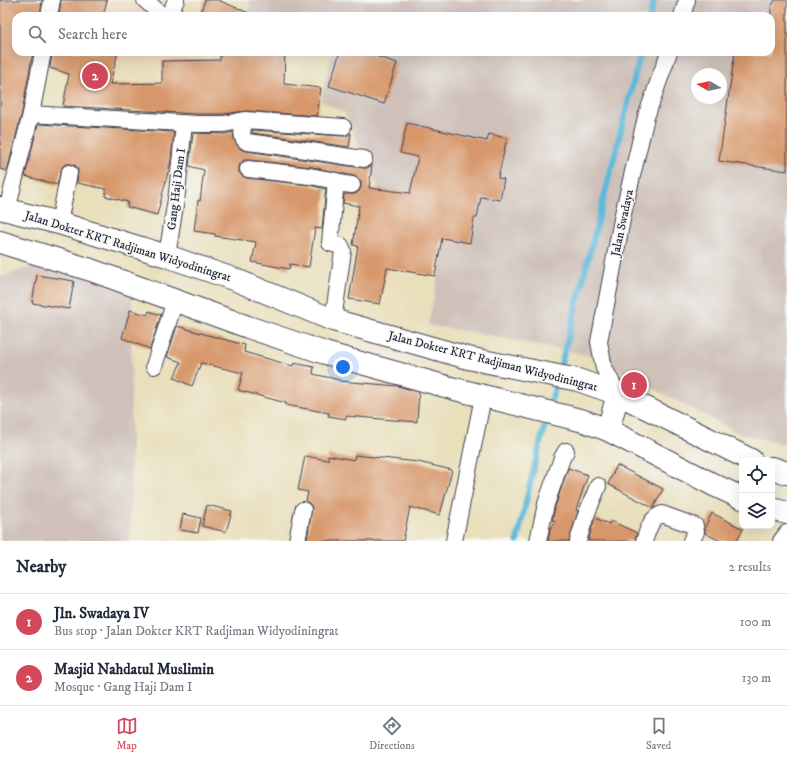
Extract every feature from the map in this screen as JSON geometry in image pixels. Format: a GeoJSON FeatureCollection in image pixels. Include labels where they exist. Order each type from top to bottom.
{"type":"FeatureCollection","features":[{"type":"Feature","properties":{"kind":"main road","name":"Jalan Dokter KRT Radjiman Widyodiningrat"},"geometry":{"type":"LineString","coordinates":[[4,209],[59,223],[167,256],[236,280],[333,320],[468,358],[578,380],[618,394],[745,457]]}},
{"type":"Feature","properties":{"kind":"main road"},"geometry":{"type":"LineString","coordinates":[[0,242],[91,270],[325,353],[492,399],[584,421],[608,430],[739,497]]}},
{"type":"Feature","properties":{"kind":"main road"},"geometry":{"type":"LineString","coordinates":[[608,430],[618,394]]}},
{"type":"Feature","properties":{"kind":"main road"},"geometry":{"type":"LineString","coordinates":[[775,469],[787,473]]}},
{"type":"Feature","properties":{"kind":"main road"},"geometry":{"type":"LineString","coordinates":[[775,510],[787,513]]}},
{"type":"Feature","properties":{"kind":"street"},"geometry":{"type":"LineString","coordinates":[[50,12],[52,0]]}},
{"type":"Feature","properties":{"kind":"street"},"geometry":{"type":"LineString","coordinates":[[145,0],[158,12]]}},
{"type":"Feature","properties":{"kind":"street"},"geometry":{"type":"LineString","coordinates":[[171,12],[176,0]]}},
{"type":"Feature","properties":{"kind":"street"},"geometry":{"type":"LineString","coordinates":[[683,12],[687,0]]}},
{"type":"Feature","properties":{"kind":"street"},"geometry":{"type":"LineString","coordinates":[[4,209],[32,114],[42,56]]}},
{"type":"Feature","properties":{"kind":"street","name":"Jalan Swadaya"},"geometry":{"type":"LineString","coordinates":[[618,394],[604,368],[599,342],[623,214],[639,146],[646,117],[668,56]]}},
{"type":"Feature","properties":{"kind":"street"},"geometry":{"type":"LineString","coordinates":[[32,114],[184,123],[224,124],[244,120],[343,127]]}},
{"type":"Feature","properties":{"kind":"street"},"geometry":{"type":"LineString","coordinates":[[244,120],[242,136],[243,140],[247,142],[279,145],[364,159]]}},
{"type":"Feature","properties":{"kind":"street","name":"Gang Haji Dam I"},"geometry":{"type":"LineString","coordinates":[[167,256],[177,193],[184,123]]}},
{"type":"Feature","properties":{"kind":"street"},"geometry":{"type":"LineString","coordinates":[[248,168],[336,181],[352,185]]}},
{"type":"Feature","properties":{"kind":"street"},"geometry":{"type":"LineString","coordinates":[[59,223],[68,173]]}},
{"type":"Feature","properties":{"kind":"street"},"geometry":{"type":"LineString","coordinates":[[333,320],[343,251],[341,246],[330,243],[336,181]]}},
{"type":"Feature","properties":{"kind":"street"},"geometry":{"type":"LineString","coordinates":[[154,366],[175,301]]}},
{"type":"Feature","properties":{"kind":"street"},"geometry":{"type":"LineString","coordinates":[[454,541],[492,399]]}},
{"type":"Feature","properties":{"kind":"street"},"geometry":{"type":"LineString","coordinates":[[538,541],[546,504],[562,458],[566,451]]}},
{"type":"Feature","properties":{"kind":"street"},"geometry":{"type":"LineString","coordinates":[[578,541],[585,518],[598,486]]}},
{"type":"Feature","properties":{"kind":"street"},"geometry":{"type":"LineString","coordinates":[[297,541],[303,510]]}},
{"type":"Feature","properties":{"kind":"street"},"geometry":{"type":"LineString","coordinates":[[644,541],[651,523],[656,516],[662,514],[695,526],[696,532],[691,541]]}},
{"type":"Feature","properties":{"kind":"street"},"geometry":{"type":"LineString","coordinates":[[781,541],[787,533]]}},
{"type":"Feature","properties":{"kind":"shaded area"},"geometry":{"type":"Polygon","coordinates":[[[61,0],[117,0],[148,12],[61,12],[61,0]]]}},
{"type":"Feature","properties":{"kind":"shaded area"},"geometry":{"type":"Polygon","coordinates":[[[250,0],[787,0],[787,445],[738,433],[591,356],[482,334],[428,325],[447,234],[392,220],[345,113],[321,101],[331,56],[775,56],[775,12],[248,12],[250,0]]]}},
{"type":"Feature","properties":{"kind":"shaded area"},"geometry":{"type":"Polygon","coordinates":[[[98,56],[191,56],[178,62],[98,59],[98,56]]]}},
{"type":"Feature","properties":{"kind":"shaded area"},"geometry":{"type":"Polygon","coordinates":[[[54,260],[132,287],[130,541],[0,541],[0,277],[54,260]]]}},
{"type":"Feature","properties":{"kind":"building"},"geometry":{"type":"Polygon","coordinates":[[[0,0],[42,0],[40,12],[12,12],[12,56],[32,56],[22,112],[7,171],[0,169],[0,0]]]}},
{"type":"Feature","properties":{"kind":"building"},"geometry":{"type":"Polygon","coordinates":[[[61,0],[107,0],[104,12],[60,12],[61,0]]]}},
{"type":"Feature","properties":{"kind":"building"},"geometry":{"type":"Polygon","coordinates":[[[205,0],[218,0],[246,12],[200,12],[205,0]]]}},
{"type":"Feature","properties":{"kind":"building"},"geometry":{"type":"Polygon","coordinates":[[[775,0],[787,0],[787,171],[719,161],[734,56],[775,56],[775,12],[771,12],[771,7],[775,0]]]}},
{"type":"Feature","properties":{"kind":"building"},"geometry":{"type":"Polygon","coordinates":[[[52,56],[117,56],[110,84],[162,83],[162,61],[220,60],[220,56],[285,56],[284,84],[321,88],[317,116],[246,111],[223,114],[197,114],[63,106],[69,74],[50,68],[52,56]]]}},
{"type":"Feature","properties":{"kind":"building"},"geometry":{"type":"Polygon","coordinates":[[[339,56],[376,56],[397,63],[384,104],[329,86],[339,56]]]}},
{"type":"Feature","properties":{"kind":"building"},"geometry":{"type":"Polygon","coordinates":[[[407,123],[487,141],[489,134],[507,138],[498,178],[504,179],[500,200],[481,197],[477,218],[474,218],[470,243],[442,238],[435,276],[387,268],[380,304],[349,299],[358,246],[353,245],[359,206],[343,203],[344,194],[355,194],[361,187],[361,181],[354,176],[312,167],[249,160],[244,160],[240,164],[239,172],[242,176],[247,178],[309,185],[326,189],[322,229],[315,228],[309,267],[290,264],[289,269],[252,262],[256,242],[215,236],[215,234],[194,231],[204,170],[189,166],[193,133],[224,134],[233,132],[234,140],[237,145],[246,151],[363,168],[367,168],[372,165],[369,188],[410,193],[418,157],[400,153],[407,123]]]}},
{"type":"Feature","properties":{"kind":"building"},"geometry":{"type":"Polygon","coordinates":[[[38,124],[174,132],[171,161],[157,215],[127,207],[128,202],[105,196],[106,189],[77,183],[78,170],[76,166],[71,164],[66,164],[62,167],[57,185],[25,176],[38,124]]]}},
{"type":"Feature","properties":{"kind":"building"},"geometry":{"type":"Polygon","coordinates":[[[252,130],[342,136],[347,136],[351,133],[349,147],[252,133],[252,130]]]}},
{"type":"Feature","properties":{"kind":"building"},"geometry":{"type":"Polygon","coordinates":[[[37,275],[74,281],[69,309],[32,303],[37,275]]]}},
{"type":"Feature","properties":{"kind":"building"},"geometry":{"type":"Polygon","coordinates":[[[130,310],[147,315],[149,311],[161,315],[150,349],[122,338],[130,310]]]}},
{"type":"Feature","properties":{"kind":"building"},"geometry":{"type":"Polygon","coordinates":[[[177,326],[245,345],[244,352],[293,366],[294,363],[314,367],[313,374],[340,381],[398,386],[419,392],[417,422],[346,416],[346,419],[328,416],[329,413],[286,405],[286,403],[238,390],[243,373],[201,363],[192,386],[174,378],[181,362],[167,357],[177,326]]]}},
{"type":"Feature","properties":{"kind":"building"},"geometry":{"type":"Polygon","coordinates":[[[328,455],[354,460],[355,455],[418,462],[452,470],[440,515],[410,507],[403,541],[307,541],[312,507],[306,501],[308,492],[298,490],[305,456],[328,460],[328,455]]]}},
{"type":"Feature","properties":{"kind":"building"},"geometry":{"type":"Polygon","coordinates":[[[617,465],[663,489],[653,508],[608,484],[617,465]]]}},
{"type":"Feature","properties":{"kind":"building"},"geometry":{"type":"Polygon","coordinates":[[[568,468],[588,475],[576,510],[578,511],[569,541],[548,541],[550,530],[555,521],[552,520],[555,507],[568,468]]]}},
{"type":"Feature","properties":{"kind":"building"},"geometry":{"type":"Polygon","coordinates":[[[207,505],[232,511],[226,532],[202,526],[207,505]]]}},
{"type":"Feature","properties":{"kind":"building"},"geometry":{"type":"Polygon","coordinates":[[[712,513],[739,527],[739,529],[743,529],[736,541],[720,541],[705,533],[705,527],[712,513]]]}},
{"type":"Feature","properties":{"kind":"building"},"geometry":{"type":"Polygon","coordinates":[[[183,514],[201,518],[198,533],[180,530],[183,514]]]}},
{"type":"Feature","properties":{"kind":"building"},"geometry":{"type":"Polygon","coordinates":[[[595,518],[609,524],[611,521],[637,533],[635,541],[588,541],[595,518]]]}},
{"type":"Feature","properties":{"kind":"waterway"},"geometry":{"type":"LineString","coordinates":[[651,12],[654,0]]}},
{"type":"Feature","properties":{"kind":"waterway"},"geometry":{"type":"LineString","coordinates":[[517,541],[534,467],[640,56]]}},
{"type":"Feature","properties":{"kind":"place","name":"Masjid Nahdatul Muslimin"},"geometry":{"type":"Point","coordinates":[95,76]}},
{"type":"Feature","properties":{"kind":"place","name":"Jln. Swadaya IV"},"geometry":{"type":"Point","coordinates":[634,385]}}]}
